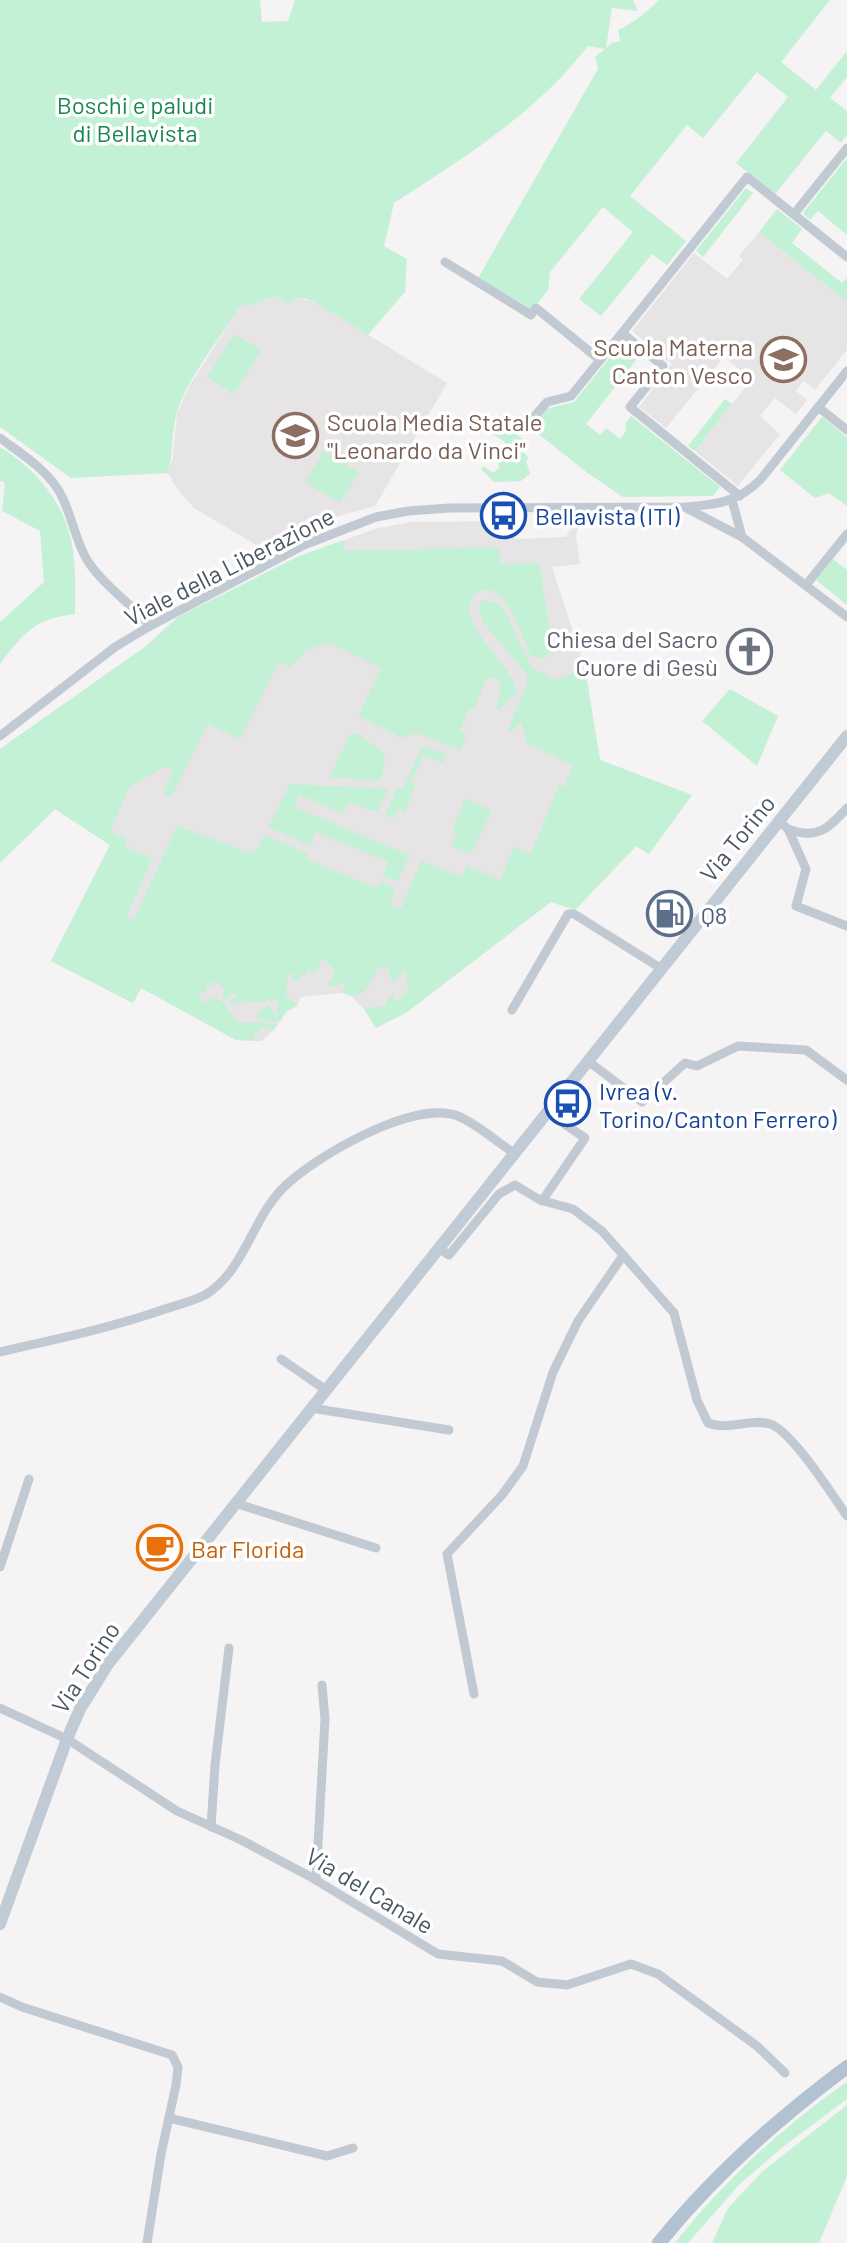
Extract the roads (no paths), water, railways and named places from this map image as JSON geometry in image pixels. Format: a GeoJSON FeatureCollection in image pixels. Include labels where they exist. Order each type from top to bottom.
{"type":"FeatureCollection","features":[{"type":"Feature","properties":{"kind":"main road"},"geometry":{"type":"LineString","coordinates":[[659,2243],[738,2156],[793,2107],[847,2067]]}},
{"type":"Feature","properties":{"kind":"street"},"geometry":{"type":"LineString","coordinates":[[794,214],[847,148]]}},
{"type":"Feature","properties":{"kind":"street"},"geometry":{"type":"LineString","coordinates":[[534,417],[547,402],[571,396],[747,177],[847,257]]}},
{"type":"Feature","properties":{"kind":"street"},"geometry":{"type":"LineString","coordinates":[[445,262],[531,315],[536,308],[600,360]]}},
{"type":"Feature","properties":{"kind":"street"},"geometry":{"type":"LineString","coordinates":[[622,333],[663,366],[630,407],[736,498],[742,537]]}},
{"type":"Feature","properties":{"kind":"street"},"geometry":{"type":"LineString","coordinates":[[736,498],[761,479],[847,371]]}},
{"type":"Feature","properties":{"kind":"street"},"geometry":{"type":"LineString","coordinates":[[818,407],[847,430]]}},
{"type":"Feature","properties":{"kind":"street"},"geometry":{"type":"LineString","coordinates":[[0,438],[31,461],[56,488],[87,561],[99,576],[134,606],[150,626]]}},
{"type":"Feature","properties":{"kind":"street","name":"Viale della Liberazione"},"geometry":{"type":"LineString","coordinates":[[0,736],[115,647],[150,626],[304,545],[376,517],[449,508],[685,507],[721,504],[736,498]]}},
{"type":"Feature","properties":{"kind":"street"},"geometry":{"type":"LineString","coordinates":[[685,507],[742,537],[847,617]]}},
{"type":"Feature","properties":{"kind":"street"},"geometry":{"type":"LineString","coordinates":[[806,585],[846,537]]}},
{"type":"Feature","properties":{"kind":"street","name":"Via Torino"},"geometry":{"type":"LineString","coordinates":[[0,1924],[67,1739],[80,1709],[108,1664],[662,969],[783,825],[847,736]]}},
{"type":"Feature","properties":{"kind":"street"},"geometry":{"type":"LineString","coordinates":[[783,825],[803,834],[818,833],[847,808]]}},
{"type":"Feature","properties":{"kind":"street"},"geometry":{"type":"LineString","coordinates":[[783,825],[806,869],[796,906],[847,926]]}},
{"type":"Feature","properties":{"kind":"street"},"geometry":{"type":"LineString","coordinates":[[512,1010],[568,914],[574,914],[662,969]]}},
{"type":"Feature","properties":{"kind":"street"},"geometry":{"type":"LineString","coordinates":[[588,1061],[642,1102],[685,1063],[697,1066],[738,1046],[806,1050],[847,1080]]}},
{"type":"Feature","properties":{"kind":"street"},"geometry":{"type":"LineString","coordinates":[[542,1201],[585,1138],[547,1112]]}},
{"type":"Feature","properties":{"kind":"street"},"geometry":{"type":"LineString","coordinates":[[0,1352],[107,1328],[204,1296],[221,1283],[283,1188],[334,1151],[376,1127],[433,1113],[457,1116],[514,1153]]}},
{"type":"Feature","properties":{"kind":"street"},"geometry":{"type":"LineString","coordinates":[[439,1248],[449,1255],[454,1251],[499,1194],[515,1185],[542,1201],[573,1209],[602,1231],[674,1313],[697,1400],[708,1423],[717,1427],[769,1423],[781,1429],[847,1516]]}},
{"type":"Feature","properties":{"kind":"street"},"geometry":{"type":"LineString","coordinates":[[474,1694],[447,1554],[502,1495],[523,1466],[553,1372],[578,1321],[622,1257]]}},
{"type":"Feature","properties":{"kind":"street"},"geometry":{"type":"LineString","coordinates":[[281,1359],[326,1390]]}},
{"type":"Feature","properties":{"kind":"street"},"geometry":{"type":"LineString","coordinates":[[311,1408],[449,1430]]}},
{"type":"Feature","properties":{"kind":"street"},"geometry":{"type":"LineString","coordinates":[[0,1567],[29,1479]]}},
{"type":"Feature","properties":{"kind":"street"},"geometry":{"type":"LineString","coordinates":[[235,1503],[376,1548]]}},
{"type":"Feature","properties":{"kind":"street"},"geometry":{"type":"LineString","coordinates":[[211,1827],[229,1648]]}},
{"type":"Feature","properties":{"kind":"street"},"geometry":{"type":"LineString","coordinates":[[316,1880],[325,1719],[322,1685]]}},
{"type":"Feature","properties":{"kind":"street","name":"Via del Canale"},"geometry":{"type":"LineString","coordinates":[[0,1708],[67,1739],[177,1811],[316,1880],[438,1954],[502,1961],[537,1982],[567,1985],[631,1964],[658,1974],[757,2046],[785,2073]]}},
{"type":"Feature","properties":{"kind":"street"},"geometry":{"type":"LineString","coordinates":[[0,1997],[22,2007],[172,2055],[178,2067],[147,2243]]}},
{"type":"Feature","properties":{"kind":"street"},"geometry":{"type":"LineString","coordinates":[[169,2118],[327,2156],[353,2148]]}},
{"type":"Feature","properties":{"kind":"place","name":"Scuola Materna Canton Vesco"},"geometry":{"type":"Point","coordinates":[784,360]}},
{"type":"Feature","properties":{"kind":"place","name":"Scuola Media Statale \"Leonardo da Vinci\""},"geometry":{"type":"Point","coordinates":[296,435]}},
{"type":"Feature","properties":{"kind":"place","name":"Bellavista (ITI)"},"geometry":{"type":"Point","coordinates":[504,515]}},
{"type":"Feature","properties":{"kind":"place","name":"Chiesa del Sacro Cuore di Gesù"},"geometry":{"type":"Point","coordinates":[749,652]}},
{"type":"Feature","properties":{"kind":"place","name":"Q8"},"geometry":{"type":"Point","coordinates":[670,914]}},
{"type":"Feature","properties":{"kind":"place","name":"Ivrea (v. Torino/Canton Ferrero)"},"geometry":{"type":"Point","coordinates":[568,1104]}},
{"type":"Feature","properties":{"kind":"place","name":"Bar Florida"},"geometry":{"type":"Point","coordinates":[160,1548]}},
{"type":"Feature","properties":{"kind":"park label","name":"Boschi e paludi di Bellavista"},"geometry":{"type":"Point","coordinates":[135,118]}}]}
